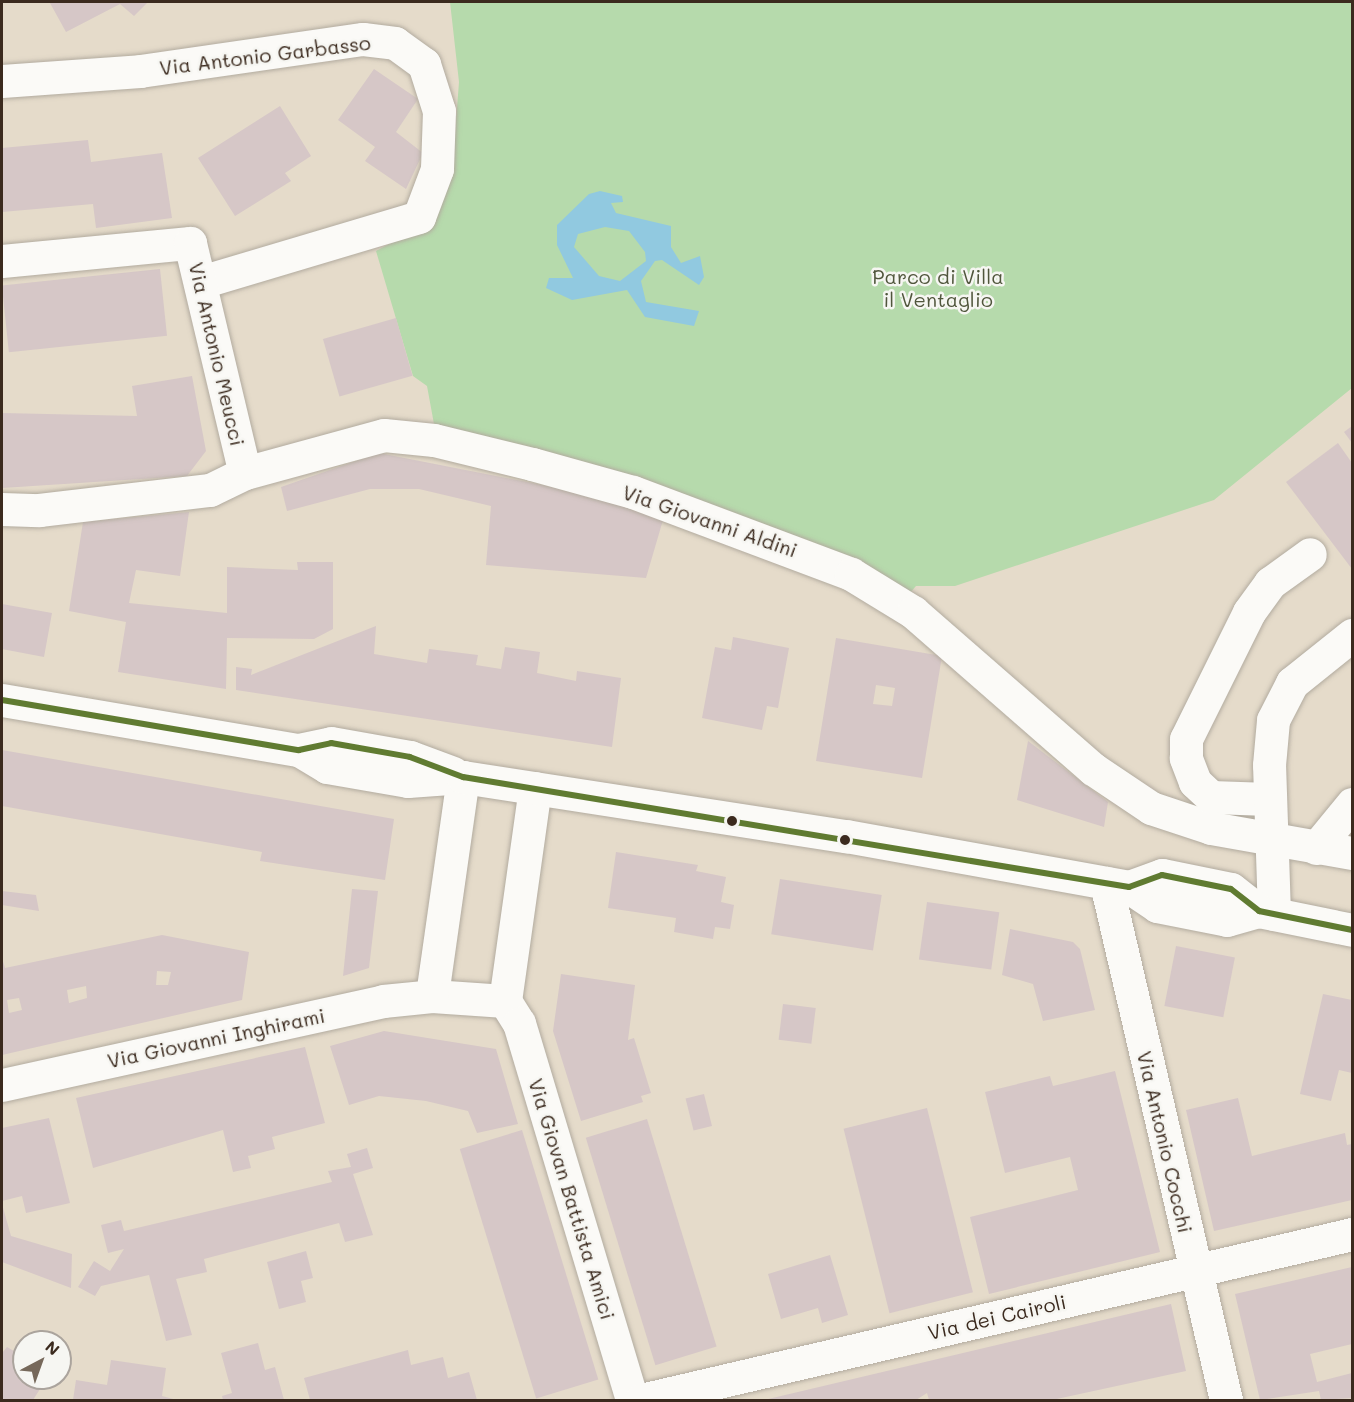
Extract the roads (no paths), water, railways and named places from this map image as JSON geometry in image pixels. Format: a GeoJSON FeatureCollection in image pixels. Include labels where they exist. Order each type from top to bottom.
{"type":"FeatureCollection","features":[{"type":"Feature","properties":{"kind":"street","name":"Via Antonio Garbasso"},"geometry":{"type":"LineString","coordinates":[[2,81],[140,71],[363,39],[395,43],[424,64],[439,111],[437,169],[419,217],[201,282]]}},
{"type":"Feature","properties":{"kind":"street","name":"Via Antonio Meucci"},"geometry":{"type":"LineString","coordinates":[[2,261],[190,243],[245,473]]}},
{"type":"Feature","properties":{"kind":"street","name":"Via Giovanni Aldini"},"geometry":{"type":"LineString","coordinates":[[2,509],[176,495],[210,490],[245,473],[370,437],[434,440],[563,472],[814,557],[913,612],[1121,789],[1181,820],[1272,841],[1353,853]]}},
{"type":"Feature","properties":{"kind":"street"},"geometry":{"type":"LineString","coordinates":[[1269,799],[1211,797],[1196,782],[1186,758],[1186,739],[1249,612],[1270,583],[1310,555]]}},
{"type":"Feature","properties":{"kind":"street"},"geometry":{"type":"LineString","coordinates":[[1267,912],[1272,841],[1269,799],[1277,704],[1299,677],[1353,635]]}},
{"type":"Feature","properties":{"kind":"street"},"geometry":{"type":"LineString","coordinates":[[2,700],[299,750],[327,767],[408,781],[463,777],[1118,885],[1162,875],[1232,889],[1267,912],[1353,930]]}},
{"type":"Feature","properties":{"kind":"street"},"geometry":{"type":"LineString","coordinates":[[432,996],[463,777]]}},
{"type":"Feature","properties":{"kind":"street"},"geometry":{"type":"LineString","coordinates":[[505,1001],[535,788]]}},
{"type":"Feature","properties":{"kind":"street"},"geometry":{"type":"LineString","coordinates":[[1316,848],[1353,804]]}},
{"type":"Feature","properties":{"kind":"street","name":"Via Antonio Cocchi"},"geometry":{"type":"LineString","coordinates":[[1118,885],[1195,1272],[1226,1401]]}},
{"type":"Feature","properties":{"kind":"street","name":"Via Giovanni Inghirami"},"geometry":{"type":"LineString","coordinates":[[2,1085],[383,1001],[432,996],[505,1001]]}},
{"type":"Feature","properties":{"kind":"street","name":"Via Giovan Battista Amici"},"geometry":{"type":"LineString","coordinates":[[505,1001],[519,1023],[632,1401]]}},
{"type":"Feature","properties":{"kind":"street","name":"Via dei Cairoli"},"geometry":{"type":"LineString","coordinates":[[640,1401],[1353,1233]]}},
{"type":"Feature","properties":{"kind":"water"},"geometry":{"type":"Polygon","coordinates":[[[600,191],[622,196],[623,202],[611,203],[616,213],[671,226],[671,247],[681,263],[700,256],[704,277],[699,285],[662,260],[655,261],[641,281],[646,302],[699,311],[694,326],[645,317],[627,290],[572,300],[546,288],[549,278],[573,278],[557,245],[557,225],[589,194],[600,191]],[[605,227],[578,234],[574,247],[599,276],[620,281],[646,261],[645,252],[629,231],[605,227]]]}},
{"type":"Feature","properties":{"kind":"park label","name":"Parco di Villa il Ventaglio"},"geometry":{"type":"Point","coordinates":[938,288]}}]}
